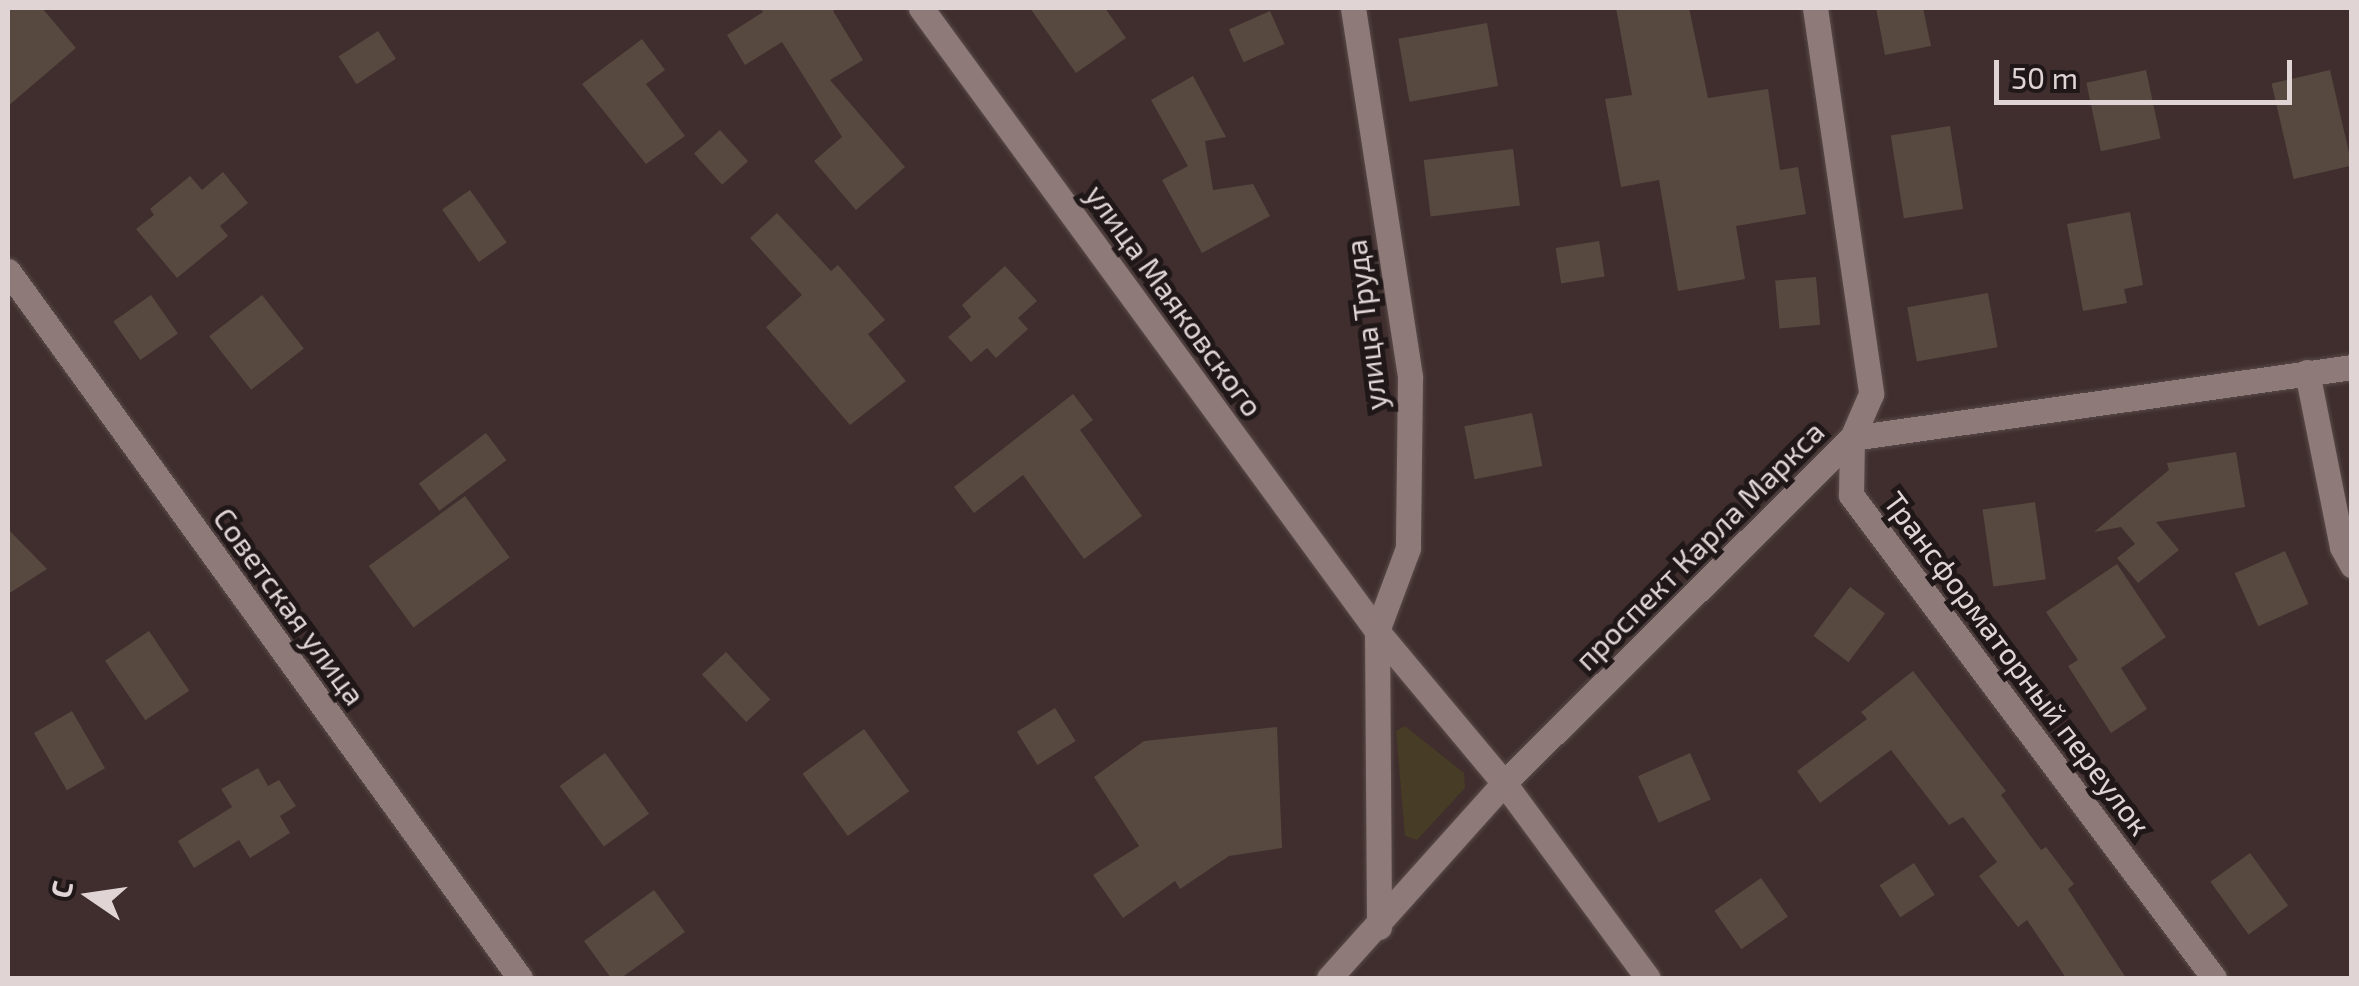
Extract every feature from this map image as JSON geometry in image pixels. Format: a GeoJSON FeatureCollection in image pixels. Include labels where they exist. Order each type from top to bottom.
{"type":"FeatureCollection","features":[{"type":"Feature","properties":{"kind":"street","name":"улица Маяковского"},"geometry":{"type":"LineString","coordinates":[[921,8],[1377,631],[1504,783],[1648,978]]}},
{"type":"Feature","properties":{"kind":"street","name":"улица Труда"},"geometry":{"type":"LineString","coordinates":[[1353,8],[1410,378],[1408,548],[1377,631]]}},
{"type":"Feature","properties":{"kind":"street","name":"Трансформаторный переулок"},"geometry":{"type":"LineString","coordinates":[[1815,8],[1871,394],[1852,438],[1851,494],[2214,978]]}},
{"type":"Feature","properties":{"kind":"street","name":"Советская улица"},"geometry":{"type":"LineString","coordinates":[[8,271],[520,978]]}},
{"type":"Feature","properties":{"kind":"street","name":"проспект Карла Маркса"},"geometry":{"type":"LineString","coordinates":[[1329,978],[1379,927],[1504,783],[1852,438],[2352,367]]}},
{"type":"Feature","properties":{"kind":"street"},"geometry":{"type":"LineString","coordinates":[[2307,372],[2342,547],[2352,566]]}},
{"type":"Feature","properties":{"kind":"street"},"geometry":{"type":"LineString","coordinates":[[1377,631],[1379,927]]}},
{"type":"Feature","properties":{"kind":"shaded area"},"geometry":{"type":"Polygon","coordinates":[[[1405,726],[1464,773],[1465,788],[1417,840],[1405,836],[1396,731],[1405,726]]]}},
{"type":"Feature","properties":{"kind":"building"},"geometry":{"type":"Polygon","coordinates":[[[8,8],[42,8],[76,48],[8,106],[8,8]]]}},
{"type":"Feature","properties":{"kind":"building"},"geometry":{"type":"Polygon","coordinates":[[[760,8],[839,8],[833,11],[863,60],[830,80],[905,167],[856,210],[814,161],[842,137],[782,42],[745,65],[727,35],[763,12],[760,8]]]}},
{"type":"Feature","properties":{"kind":"building"},"geometry":{"type":"Polygon","coordinates":[[[1030,8],[1105,8],[1126,38],[1076,73],[1030,8]]]}},
{"type":"Feature","properties":{"kind":"building"},"geometry":{"type":"Polygon","coordinates":[[[1616,8],[1689,8],[1708,98],[1768,89],[1780,170],[1798,167],[1806,214],[1736,226],[1745,279],[1678,291],[1659,180],[1621,187],[1605,99],[1632,95],[1616,8]]]}},
{"type":"Feature","properties":{"kind":"building"},"geometry":{"type":"Polygon","coordinates":[[[1876,8],[1923,8],[1931,46],[1885,55],[1876,8]]]}},
{"type":"Feature","properties":{"kind":"building"},"geometry":{"type":"Polygon","coordinates":[[[1270,11],[1285,44],[1244,62],[1229,29],[1270,11]]]}},
{"type":"Feature","properties":{"kind":"building"},"geometry":{"type":"Polygon","coordinates":[[[1487,23],[1498,86],[1409,102],[1398,39],[1487,23]]]}},
{"type":"Feature","properties":{"kind":"building"},"geometry":{"type":"Polygon","coordinates":[[[378,31],[396,59],[357,84],[339,57],[378,31]]]}},
{"type":"Feature","properties":{"kind":"building"},"geometry":{"type":"Polygon","coordinates":[[[642,39],[665,70],[646,84],[685,136],[646,164],[582,84],[642,39]]]}},
{"type":"Feature","properties":{"kind":"building"},"geometry":{"type":"Polygon","coordinates":[[[2146,70],[2161,138],[2101,151],[2086,83],[2146,70]]]}},
{"type":"Feature","properties":{"kind":"building"},"geometry":{"type":"Polygon","coordinates":[[[2330,70],[2352,165],[2294,179],[2272,83],[2330,70]]]}},
{"type":"Feature","properties":{"kind":"building"},"geometry":{"type":"Polygon","coordinates":[[[1193,76],[1226,137],[1205,141],[1213,190],[1253,184],[1270,216],[1202,253],[1162,180],[1188,166],[1151,100],[1193,76]]]}},
{"type":"Feature","properties":{"kind":"building"},"geometry":{"type":"Polygon","coordinates":[[[1950,126],[1963,209],[1904,218],[1891,135],[1950,126]]]}},
{"type":"Feature","properties":{"kind":"building"},"geometry":{"type":"Polygon","coordinates":[[[720,130],[748,161],[722,185],[694,153],[720,130]]]}},
{"type":"Feature","properties":{"kind":"building"},"geometry":{"type":"Polygon","coordinates":[[[1513,149],[1520,206],[1431,217],[1424,160],[1513,149]]]}},
{"type":"Feature","properties":{"kind":"building"},"geometry":{"type":"Polygon","coordinates":[[[223,172],[248,203],[220,226],[228,236],[177,278],[136,229],[154,215],[150,209],[190,176],[202,190],[223,172]]]}},
{"type":"Feature","properties":{"kind":"building"},"geometry":{"type":"Polygon","coordinates":[[[470,190],[507,242],[479,262],[442,210],[470,190]]]}},
{"type":"Feature","properties":{"kind":"building"},"geometry":{"type":"Polygon","coordinates":[[[2130,212],[2143,285],[2124,289],[2127,303],[2083,311],[2067,224],[2130,212]]]}},
{"type":"Feature","properties":{"kind":"building"},"geometry":{"type":"Polygon","coordinates":[[[777,213],[831,271],[838,265],[885,320],[868,334],[906,381],[850,425],[766,327],[802,295],[750,238],[777,213]]]}},
{"type":"Feature","properties":{"kind":"building"},"geometry":{"type":"Polygon","coordinates":[[[1599,241],[1605,277],[1561,283],[1556,248],[1599,241]]]}},
{"type":"Feature","properties":{"kind":"building"},"geometry":{"type":"Polygon","coordinates":[[[1005,266],[1037,301],[1018,318],[1028,329],[996,358],[987,348],[971,362],[948,337],[971,317],[962,305],[1005,266]]]}},
{"type":"Feature","properties":{"kind":"building"},"geometry":{"type":"Polygon","coordinates":[[[1816,277],[1820,325],[1779,328],[1775,281],[1816,277]]]}},
{"type":"Feature","properties":{"kind":"building"},"geometry":{"type":"Polygon","coordinates":[[[1988,293],[1998,347],[1917,361],[1907,307],[1988,293]]]}},
{"type":"Feature","properties":{"kind":"building"},"geometry":{"type":"Polygon","coordinates":[[[151,295],[178,334],[140,360],[113,321],[151,295]]]}},
{"type":"Feature","properties":{"kind":"building"},"geometry":{"type":"Polygon","coordinates":[[[262,295],[304,349],[251,390],[209,336],[262,295]]]}},
{"type":"Feature","properties":{"kind":"building"},"geometry":{"type":"Polygon","coordinates":[[[1073,394],[1093,420],[1080,430],[1142,516],[1084,559],[1023,475],[974,513],[954,487],[1073,394]]]}},
{"type":"Feature","properties":{"kind":"building"},"geometry":{"type":"Polygon","coordinates":[[[1532,413],[1542,466],[1475,479],[1464,426],[1532,413]]]}},
{"type":"Feature","properties":{"kind":"building"},"geometry":{"type":"Polygon","coordinates":[[[486,433],[506,460],[439,511],[419,484],[486,433]]]}},
{"type":"Feature","properties":{"kind":"building"},"geometry":{"type":"Polygon","coordinates":[[[2236,452],[2245,507],[2156,522],[2179,550],[2138,583],[2117,558],[2135,544],[2121,527],[2094,532],[2169,470],[2167,463],[2236,452]]]}},
{"type":"Feature","properties":{"kind":"building"},"geometry":{"type":"Polygon","coordinates":[[[465,496],[510,557],[413,627],[369,566],[465,496]]]}},
{"type":"Feature","properties":{"kind":"building"},"geometry":{"type":"Polygon","coordinates":[[[2035,502],[2046,579],[1993,587],[1983,509],[2035,502]]]}},
{"type":"Feature","properties":{"kind":"building"},"geometry":{"type":"Polygon","coordinates":[[[8,529],[47,569],[8,594],[8,529]]]}},
{"type":"Feature","properties":{"kind":"building"},"geometry":{"type":"Polygon","coordinates":[[[2285,551],[2309,604],[2258,626],[2235,573],[2285,551]]]}},
{"type":"Feature","properties":{"kind":"building"},"geometry":{"type":"Polygon","coordinates":[[[2117,564],[2166,637],[2121,668],[2147,709],[2111,733],[2068,666],[2078,660],[2046,612],[2117,564]]]}},
{"type":"Feature","properties":{"kind":"building"},"geometry":{"type":"Polygon","coordinates":[[[1850,587],[1885,613],[1848,662],[1813,636],[1850,587]]]}},
{"type":"Feature","properties":{"kind":"building"},"geometry":{"type":"Polygon","coordinates":[[[149,631],[189,691],[145,720],[105,661],[149,631]]]}},
{"type":"Feature","properties":{"kind":"building"},"geometry":{"type":"Polygon","coordinates":[[[726,652],[770,700],[746,722],[702,675],[726,652]]]}},
{"type":"Feature","properties":{"kind":"building"},"geometry":{"type":"Polygon","coordinates":[[[1913,671],[2006,791],[2001,795],[2041,850],[2046,847],[2074,884],[2068,889],[2126,978],[2066,978],[2027,920],[2018,927],[1979,876],[1997,862],[1963,817],[1949,825],[1891,750],[1820,803],[1797,771],[1867,719],[1861,712],[1913,671]]]}},
{"type":"Feature","properties":{"kind":"building"},"geometry":{"type":"Polygon","coordinates":[[[1055,708],[1076,741],[1038,765],[1017,732],[1055,708]]]}},
{"type":"Feature","properties":{"kind":"building"},"geometry":{"type":"Polygon","coordinates":[[[72,711],[105,768],[67,790],[34,733],[72,711]]]}},
{"type":"Feature","properties":{"kind":"building"},"geometry":{"type":"Polygon","coordinates":[[[1277,727],[1282,848],[1229,856],[1180,889],[1175,881],[1123,918],[1093,875],[1139,846],[1094,777],[1144,741],[1277,727]]]}},
{"type":"Feature","properties":{"kind":"building"},"geometry":{"type":"Polygon","coordinates":[[[864,729],[909,791],[848,836],[803,774],[864,729]]]}},
{"type":"Feature","properties":{"kind":"building"},"geometry":{"type":"Polygon","coordinates":[[[605,753],[649,814],[604,847],[560,786],[605,753]]]}},
{"type":"Feature","properties":{"kind":"building"},"geometry":{"type":"Polygon","coordinates":[[[1690,753],[1711,800],[1659,823],[1638,776],[1690,753]]]}},
{"type":"Feature","properties":{"kind":"building"},"geometry":{"type":"Polygon","coordinates":[[[258,768],[268,786],[279,780],[296,806],[280,816],[290,833],[250,858],[239,840],[194,868],[178,841],[232,807],[221,789],[258,768]]]}},
{"type":"Feature","properties":{"kind":"building"},"geometry":{"type":"Polygon","coordinates":[[[2250,853],[2288,906],[2249,934],[2210,882],[2250,853]]]}},
{"type":"Feature","properties":{"kind":"building"},"geometry":{"type":"Polygon","coordinates":[[[1914,863],[1935,895],[1900,917],[1880,885],[1914,863]]]}},
{"type":"Feature","properties":{"kind":"building"},"geometry":{"type":"Polygon","coordinates":[[[1761,878],[1788,917],[1741,949],[1714,911],[1761,878]]]}},
{"type":"Feature","properties":{"kind":"building"},"geometry":{"type":"Polygon","coordinates":[[[654,890],[685,932],[621,978],[611,978],[584,941],[654,890]]]}}]}
